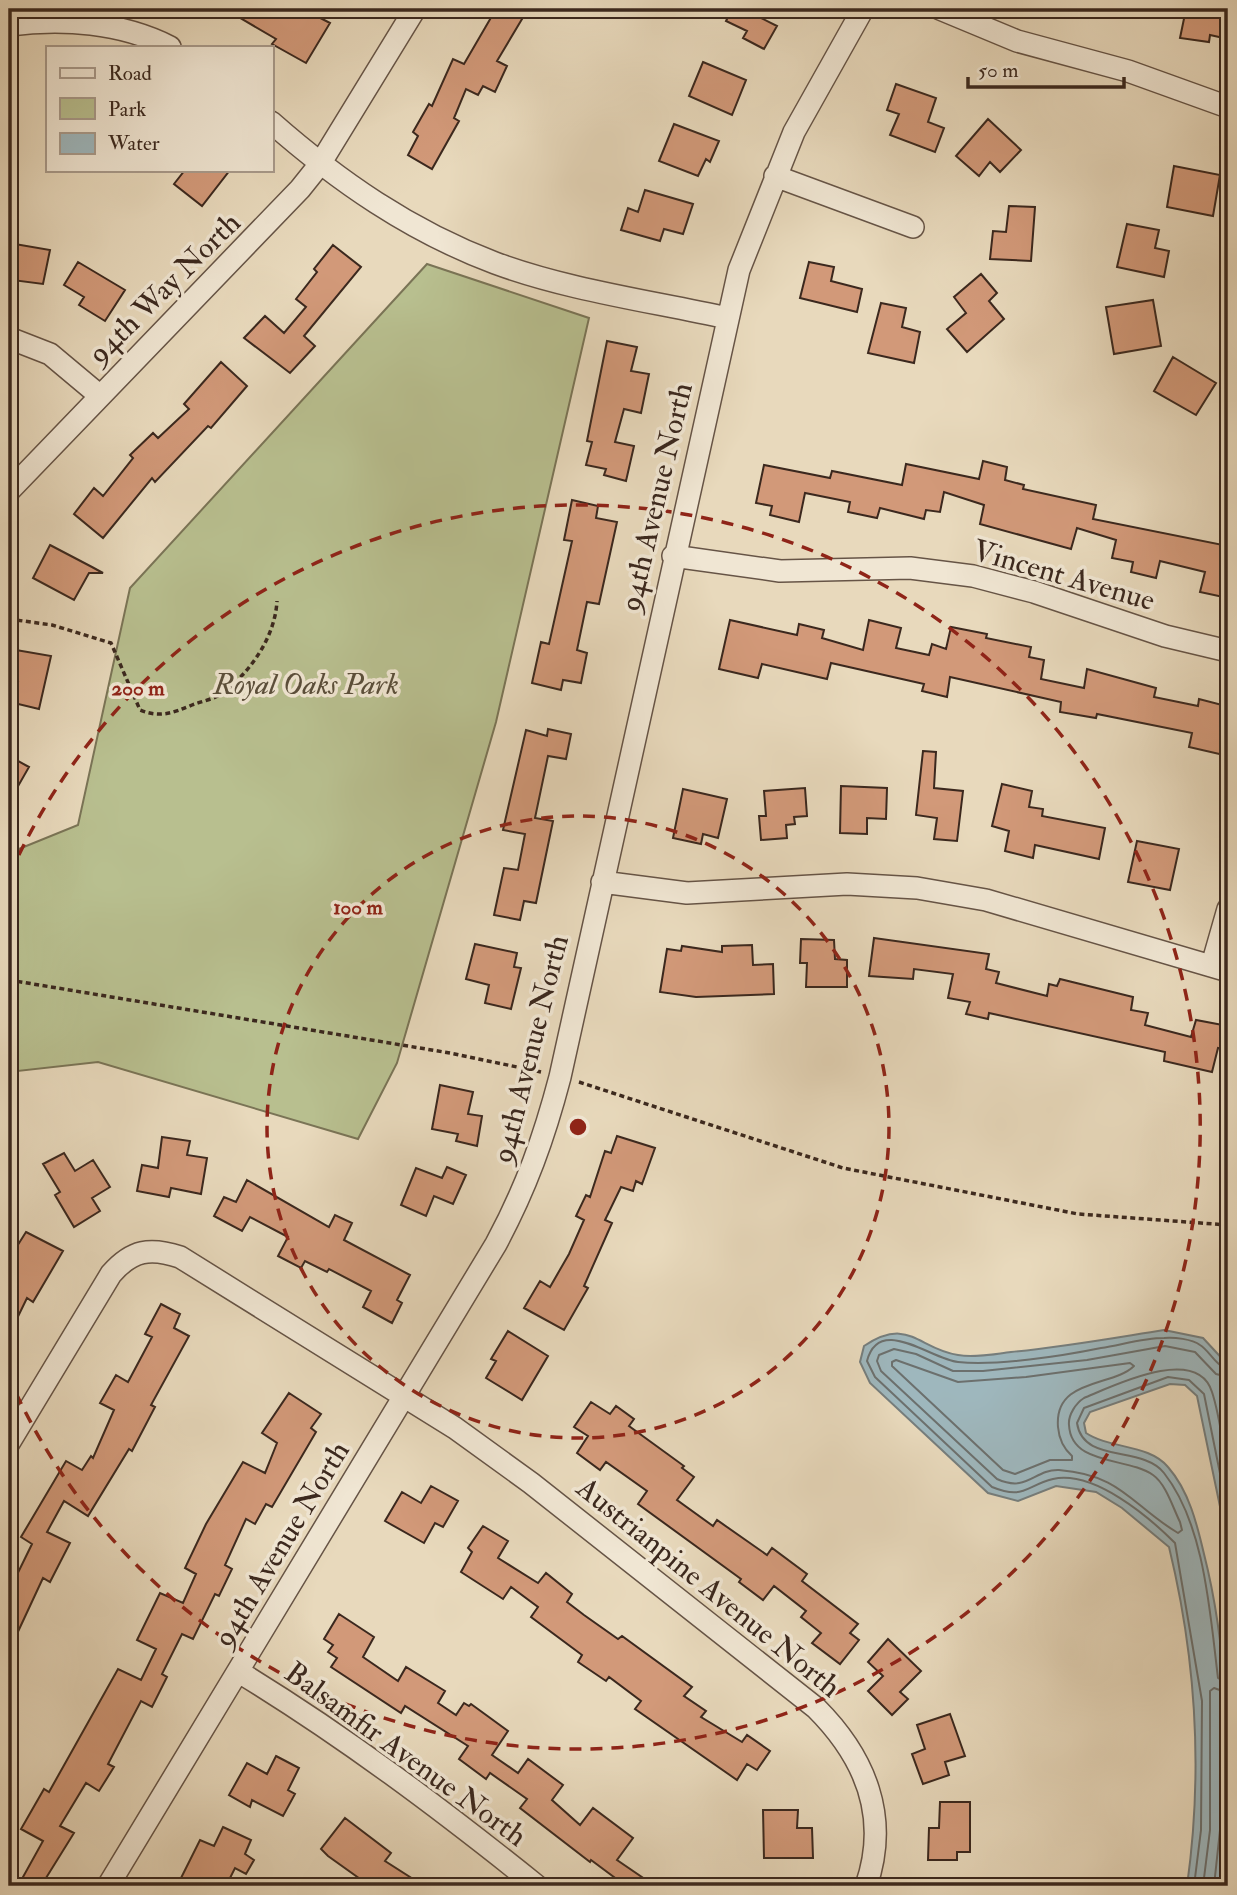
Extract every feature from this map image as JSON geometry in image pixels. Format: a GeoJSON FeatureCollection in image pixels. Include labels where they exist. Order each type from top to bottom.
{"type":"FeatureCollection","features":[{"type":"Feature","properties":{"kind":"street","name":"94th Way North"},"geometry":{"type":"LineString","coordinates":[[9,491],[99,395],[245,250],[320,164],[415,9]]}},
{"type":"Feature","properties":{"kind":"street","name":"94th Avenue North"},"geometry":{"type":"LineString","coordinates":[[108,1886],[496,1244],[522,1196],[541,1149],[739,270],[775,176],[826,71],[863,9]]}},
{"type":"Feature","properties":{"kind":"street"},"geometry":{"type":"LineString","coordinates":[[940,9],[1017,41],[1128,71],[1228,107]]}},
{"type":"Feature","properties":{"kind":"street"},"geometry":{"type":"LineString","coordinates":[[9,25],[68,22],[111,27],[154,39],[168,46]]}},
{"type":"Feature","properties":{"kind":"street"},"geometry":{"type":"LineString","coordinates":[[273,124],[320,164],[383,208],[438,238],[496,263],[558,281],[727,318]]}},
{"type":"Feature","properties":{"kind":"street"},"geometry":{"type":"LineString","coordinates":[[775,176],[913,227]]}},
{"type":"Feature","properties":{"kind":"street"},"geometry":{"type":"LineString","coordinates":[[9,338],[50,354],[99,395]]}},
{"type":"Feature","properties":{"kind":"street","name":"Vincent Avenue"},"geometry":{"type":"LineString","coordinates":[[673,556],[780,571],[910,568],[973,576],[1034,592],[1165,636],[1228,651]]}},
{"type":"Feature","properties":{"kind":"street"},"geometry":{"type":"LineString","coordinates":[[602,882],[687,893],[847,884],[917,888],[986,900],[1220,968],[1228,909]]}},
{"type":"Feature","properties":{"kind":"street","name":"Austrianpine Avenue North"},"geometry":{"type":"LineString","coordinates":[[9,1443],[111,1274],[124,1259],[140,1251],[162,1251],[180,1257],[405,1395],[531,1483],[816,1708],[842,1734],[860,1764],[872,1798],[876,1833],[871,1871],[866,1886]]}},
{"type":"Feature","properties":{"kind":"street","name":"Balsamfir Avenue North"},"geometry":{"type":"LineString","coordinates":[[239,1672],[306,1713],[430,1800],[537,1886]]}},
{"type":"Feature","properties":{"kind":"path"},"geometry":{"type":"LineString","coordinates":[[9,619],[52,625],[111,643],[141,709],[153,715],[170,714],[221,694],[252,662],[272,632],[277,601]]}},
{"type":"Feature","properties":{"kind":"path"},"geometry":{"type":"LineString","coordinates":[[9,980],[423,1048],[545,1073]]}},
{"type":"Feature","properties":{"kind":"path"},"geometry":{"type":"LineString","coordinates":[[573,1081],[843,1168],[1079,1214],[1228,1225]]}},
{"type":"Feature","properties":{"kind":"green space","name":"Royal Oaks Park"},"geometry":{"type":"Polygon","coordinates":[[[427,264],[589,318],[496,722],[397,1063],[358,1139],[98,1062],[9,1072],[9,853],[78,825],[130,588],[427,264]]]}},
{"type":"Feature","properties":{"kind":"water"},"geometry":{"type":"Polygon","coordinates":[[[1164,1330],[1203,1338],[1228,1365],[1228,1545],[1197,1396],[1185,1385],[1170,1384],[1090,1412],[1084,1423],[1086,1433],[1096,1438],[1140,1450],[1160,1460],[1182,1487],[1195,1520],[1213,1595],[1224,1678],[1228,1761],[1228,1886],[1187,1886],[1195,1801],[1194,1715],[1185,1631],[1169,1547],[1122,1508],[1096,1492],[1056,1486],[1018,1501],[988,1493],[870,1383],[860,1362],[864,1346],[892,1334],[913,1337],[944,1352],[971,1356],[1050,1348],[1164,1330]]]}},
{"type":"Feature","properties":{"kind":"building"},"geometry":{"type":"Polygon","coordinates":[[[225,9],[303,9],[330,23],[306,63],[272,44],[276,39],[225,9]]]}},
{"type":"Feature","properties":{"kind":"building"},"geometry":{"type":"Polygon","coordinates":[[[496,9],[528,9],[497,61],[507,66],[495,92],[483,86],[478,95],[466,89],[454,118],[459,121],[432,169],[408,155],[418,136],[413,132],[429,104],[432,106],[453,59],[464,64],[496,9]]]}},
{"type":"Feature","properties":{"kind":"building"},"geometry":{"type":"Polygon","coordinates":[[[732,9],[763,9],[759,17],[777,26],[764,49],[743,38],[747,31],[726,21],[732,9]]]}},
{"type":"Feature","properties":{"kind":"building"},"geometry":{"type":"Polygon","coordinates":[[[1186,9],[1228,12],[1228,39],[1210,35],[1209,42],[1180,38],[1186,9]]]}},
{"type":"Feature","properties":{"kind":"building"},"geometry":{"type":"Polygon","coordinates":[[[703,62],[746,80],[732,115],[689,96],[703,62]]]}},
{"type":"Feature","properties":{"kind":"building"},"geometry":{"type":"Polygon","coordinates":[[[896,84],[936,98],[928,122],[944,128],[935,152],[890,135],[899,114],[887,110],[896,84]]]}},
{"type":"Feature","properties":{"kind":"building"},"geometry":{"type":"Polygon","coordinates":[[[988,119],[1021,150],[1000,172],[990,162],[979,176],[956,156],[988,119]]]}},
{"type":"Feature","properties":{"kind":"building"},"geometry":{"type":"Polygon","coordinates":[[[674,124],[719,141],[710,162],[706,159],[698,176],[659,161],[674,124]]]}},
{"type":"Feature","properties":{"kind":"building"},"geometry":{"type":"Polygon","coordinates":[[[1174,166],[1220,175],[1213,216],[1167,207],[1174,166]]]}},
{"type":"Feature","properties":{"kind":"building"},"geometry":{"type":"Polygon","coordinates":[[[183,172],[228,172],[202,206],[174,184],[183,172]]]}},
{"type":"Feature","properties":{"kind":"building"},"geometry":{"type":"Polygon","coordinates":[[[645,190],[693,204],[683,234],[664,229],[660,241],[621,230],[628,208],[638,212],[645,190]]]}},
{"type":"Feature","properties":{"kind":"building"},"geometry":{"type":"Polygon","coordinates":[[[1009,206],[1035,207],[1031,261],[990,259],[993,231],[1006,232],[1009,206]]]}},
{"type":"Feature","properties":{"kind":"building"},"geometry":{"type":"Polygon","coordinates":[[[1127,224],[1159,230],[1155,248],[1169,251],[1164,277],[1117,267],[1127,224]]]}},
{"type":"Feature","properties":{"kind":"building"},"geometry":{"type":"Polygon","coordinates":[[[9,243],[50,250],[43,284],[12,280],[14,271],[9,270],[9,243]]]}},
{"type":"Feature","properties":{"kind":"building"},"geometry":{"type":"Polygon","coordinates":[[[333,245],[361,267],[304,336],[315,346],[290,373],[244,338],[265,316],[284,333],[306,307],[296,299],[317,272],[314,269],[333,245]]]}},
{"type":"Feature","properties":{"kind":"building"},"geometry":{"type":"Polygon","coordinates":[[[78,262],[125,290],[105,321],[79,305],[84,297],[64,285],[78,262]]]}},
{"type":"Feature","properties":{"kind":"building"},"geometry":{"type":"Polygon","coordinates":[[[809,262],[834,267],[831,281],[862,289],[857,312],[800,298],[809,262]]]}},
{"type":"Feature","properties":{"kind":"building"},"geometry":{"type":"Polygon","coordinates":[[[981,274],[997,293],[989,301],[1004,319],[967,352],[947,329],[966,313],[954,297],[981,274]]]}},
{"type":"Feature","properties":{"kind":"building"},"geometry":{"type":"Polygon","coordinates":[[[1153,300],[1161,346],[1114,354],[1106,307],[1153,300]]]}},
{"type":"Feature","properties":{"kind":"building"},"geometry":{"type":"Polygon","coordinates":[[[881,303],[906,308],[902,327],[920,332],[914,363],[868,353],[881,303]]]}},
{"type":"Feature","properties":{"kind":"building"},"geometry":{"type":"Polygon","coordinates":[[[607,341],[637,347],[631,371],[649,374],[641,413],[624,409],[615,442],[634,446],[626,481],[604,475],[606,469],[586,465],[592,442],[587,441],[607,341]]]}},
{"type":"Feature","properties":{"kind":"building"},"geometry":{"type":"Polygon","coordinates":[[[1173,357],[1216,383],[1196,415],[1154,391],[1173,357]]]}},
{"type":"Feature","properties":{"kind":"building"},"geometry":{"type":"Polygon","coordinates":[[[221,362],[247,386],[211,428],[208,426],[155,482],[152,478],[103,538],[74,514],[94,488],[103,496],[133,458],[130,455],[153,433],[158,438],[189,409],[184,404],[221,362]]]}},
{"type":"Feature","properties":{"kind":"building"},"geometry":{"type":"Polygon","coordinates":[[[983,461],[1007,467],[1005,480],[1024,485],[1023,489],[1096,505],[1093,519],[1228,546],[1228,598],[1200,592],[1205,572],[1160,561],[1156,578],[1131,572],[1133,562],[1112,558],[1116,540],[1077,528],[1071,549],[980,524],[984,505],[944,492],[940,512],[926,510],[924,519],[880,508],[877,518],[848,512],[850,502],[805,493],[799,522],[770,515],[772,506],[756,503],[764,465],[830,478],[832,471],[902,485],[906,464],[979,479],[983,461]]]}},
{"type":"Feature","properties":{"kind":"building"},"geometry":{"type":"Polygon","coordinates":[[[572,500],[598,506],[596,518],[617,522],[599,604],[587,602],[577,650],[587,653],[581,683],[563,680],[561,690],[532,683],[541,642],[549,644],[572,541],[564,540],[572,500]]]}},
{"type":"Feature","properties":{"kind":"building"},"geometry":{"type":"Polygon","coordinates":[[[50,545],[103,573],[89,573],[74,600],[33,578],[50,545]]]}},
{"type":"Feature","properties":{"kind":"building"},"geometry":{"type":"Polygon","coordinates":[[[730,620],[797,635],[799,624],[824,630],[822,638],[863,650],[869,620],[901,628],[896,648],[929,655],[932,644],[946,649],[951,627],[987,634],[986,638],[1031,647],[1029,657],[1044,660],[1041,679],[1084,688],[1087,669],[1156,688],[1154,697],[1198,706],[1199,699],[1226,706],[1228,756],[1189,747],[1192,733],[1097,714],[1096,718],[1060,712],[1061,702],[950,677],[947,697],[922,691],[924,684],[831,663],[827,679],[762,664],[758,678],[719,669],[730,620]]]}},
{"type":"Feature","properties":{"kind":"building"},"geometry":{"type":"Polygon","coordinates":[[[16,650],[51,656],[39,709],[14,703],[18,682],[9,680],[16,650]]]}},
{"type":"Feature","properties":{"kind":"building"},"geometry":{"type":"Polygon","coordinates":[[[548,729],[571,734],[566,759],[548,756],[535,818],[553,821],[536,903],[524,901],[520,920],[494,915],[504,868],[518,870],[525,834],[503,830],[526,730],[547,736],[548,729]]]}},
{"type":"Feature","properties":{"kind":"building"},"geometry":{"type":"Polygon","coordinates":[[[923,751],[936,752],[934,788],[963,791],[957,841],[934,839],[937,818],[916,815],[923,751]]]}},
{"type":"Feature","properties":{"kind":"building"},"geometry":{"type":"Polygon","coordinates":[[[9,756],[29,767],[9,802],[9,756]]]}},
{"type":"Feature","properties":{"kind":"building"},"geometry":{"type":"Polygon","coordinates":[[[1002,784],[1032,791],[1029,807],[1043,809],[1042,816],[1105,828],[1099,859],[1035,845],[1033,858],[1005,851],[1009,831],[992,826],[1002,784]]]}},
{"type":"Feature","properties":{"kind":"building"},"geometry":{"type":"Polygon","coordinates":[[[841,786],[887,788],[886,819],[867,818],[867,834],[840,833],[841,786]]]}},
{"type":"Feature","properties":{"kind":"building"},"geometry":{"type":"Polygon","coordinates":[[[805,788],[807,816],[794,817],[795,824],[786,825],[787,838],[761,840],[759,816],[766,816],[764,791],[805,788]]]}},
{"type":"Feature","properties":{"kind":"building"},"geometry":{"type":"Polygon","coordinates":[[[683,789],[727,799],[718,838],[703,834],[701,844],[673,838],[683,789]]]}},
{"type":"Feature","properties":{"kind":"building"},"geometry":{"type":"Polygon","coordinates":[[[1137,841],[1179,849],[1170,890],[1128,882],[1137,841]]]}},
{"type":"Feature","properties":{"kind":"building"},"geometry":{"type":"Polygon","coordinates":[[[874,938],[989,954],[986,969],[999,972],[996,983],[1047,996],[1049,984],[1057,986],[1060,979],[1133,997],[1131,1010],[1148,1013],[1145,1025],[1191,1037],[1196,1020],[1228,1026],[1223,1049],[1218,1048],[1212,1072],[1164,1061],[1165,1052],[989,1013],[988,1019],[966,1014],[970,1002],[948,998],[953,974],[914,969],[913,979],[869,976],[874,938]]]}},
{"type":"Feature","properties":{"kind":"building"},"geometry":{"type":"Polygon","coordinates":[[[801,939],[834,940],[835,959],[847,960],[847,987],[806,987],[807,963],[800,963],[801,939]]]}},
{"type":"Feature","properties":{"kind":"building"},"geometry":{"type":"Polygon","coordinates":[[[475,944],[517,953],[514,967],[521,968],[511,1009],[485,1003],[489,985],[466,979],[475,944]]]}},
{"type":"Feature","properties":{"kind":"building"},"geometry":{"type":"Polygon","coordinates":[[[752,945],[753,965],[773,964],[774,994],[696,997],[660,992],[667,949],[681,951],[682,946],[722,952],[722,946],[752,945]]]}},
{"type":"Feature","properties":{"kind":"building"},"geometry":{"type":"Polygon","coordinates":[[[440,1085],[473,1092],[468,1114],[482,1116],[477,1146],[456,1141],[458,1134],[432,1129],[440,1085]]]}},
{"type":"Feature","properties":{"kind":"building"},"geometry":{"type":"Polygon","coordinates":[[[617,1136],[655,1148],[642,1184],[636,1181],[633,1191],[621,1187],[605,1220],[612,1223],[584,1286],[588,1288],[564,1330],[524,1308],[540,1281],[550,1287],[569,1254],[584,1220],[576,1216],[586,1195],[590,1197],[605,1151],[611,1153],[617,1136]]]}},
{"type":"Feature","properties":{"kind":"building"},"geometry":{"type":"Polygon","coordinates":[[[162,1137],[190,1141],[187,1155],[207,1158],[201,1194],[171,1188],[169,1197],[137,1191],[142,1165],[158,1168],[162,1137]]]}},
{"type":"Feature","properties":{"kind":"building"},"geometry":{"type":"Polygon","coordinates":[[[64,1153],[75,1171],[93,1160],[110,1187],[92,1198],[100,1211],[74,1227],[55,1195],[60,1192],[43,1164],[64,1153]]]}},
{"type":"Feature","properties":{"kind":"building"},"geometry":{"type":"Polygon","coordinates":[[[447,1167],[466,1175],[453,1204],[434,1196],[426,1216],[401,1205],[416,1168],[442,1178],[447,1167]]]}},
{"type":"Feature","properties":{"kind":"building"},"geometry":{"type":"Polygon","coordinates":[[[247,1180],[329,1227],[335,1215],[352,1223],[344,1240],[410,1275],[397,1300],[402,1303],[392,1323],[363,1307],[371,1291],[329,1269],[327,1272],[305,1261],[301,1268],[278,1256],[288,1237],[250,1217],[242,1231],[214,1216],[224,1197],[236,1202],[247,1180]]]}},
{"type":"Feature","properties":{"kind":"building"},"geometry":{"type":"Polygon","coordinates":[[[26,1232],[63,1251],[33,1302],[27,1298],[9,1335],[9,1286],[16,1274],[9,1270],[9,1259],[26,1232]]]}},
{"type":"Feature","properties":{"kind":"building"},"geometry":{"type":"Polygon","coordinates":[[[161,1304],[180,1314],[174,1328],[189,1336],[151,1405],[155,1407],[132,1451],[129,1449],[88,1516],[64,1501],[47,1532],[70,1543],[50,1582],[43,1578],[9,1651],[9,1591],[32,1544],[21,1537],[66,1461],[82,1470],[91,1456],[93,1458],[114,1410],[100,1403],[116,1375],[128,1382],[152,1337],[145,1334],[161,1304]]]}},
{"type":"Feature","properties":{"kind":"building"},"geometry":{"type":"Polygon","coordinates":[[[508,1331],[548,1356],[522,1400],[486,1378],[496,1361],[491,1359],[508,1331]]]}},
{"type":"Feature","properties":{"kind":"building"},"geometry":{"type":"Polygon","coordinates":[[[289,1393],[321,1414],[311,1428],[316,1432],[272,1507],[266,1504],[255,1524],[246,1519],[225,1565],[232,1569],[219,1596],[215,1594],[193,1639],[182,1634],[162,1674],[167,1677],[152,1707],[141,1701],[108,1764],[114,1767],[99,1791],[86,1783],[60,1826],[74,1833],[41,1886],[18,1886],[43,1841],[21,1829],[44,1789],[49,1792],[118,1669],[141,1680],[156,1649],[137,1640],[160,1593],[183,1603],[196,1574],[185,1568],[206,1524],[243,1462],[265,1473],[277,1443],[262,1433],[289,1393]]]}},
{"type":"Feature","properties":{"kind":"building"},"geometry":{"type":"Polygon","coordinates":[[[591,1402],[610,1414],[616,1406],[634,1419],[629,1426],[684,1466],[682,1468],[694,1477],[677,1500],[713,1526],[717,1520],[767,1555],[772,1548],[807,1574],[802,1581],[858,1624],[850,1633],[859,1640],[840,1664],[812,1643],[821,1633],[801,1617],[806,1611],[774,1586],[763,1600],[739,1582],[741,1579],[638,1504],[647,1491],[606,1462],[600,1470],[577,1453],[588,1436],[574,1427],[591,1402]]]}},
{"type":"Feature","properties":{"kind":"building"},"geometry":{"type":"Polygon","coordinates":[[[431,1486],[458,1501],[443,1527],[435,1523],[424,1543],[385,1521],[402,1492],[421,1503],[431,1486]]]}},
{"type":"Feature","properties":{"kind":"building"},"geometry":{"type":"Polygon","coordinates":[[[483,1526],[508,1541],[498,1558],[538,1583],[546,1573],[572,1594],[567,1602],[618,1639],[622,1636],[692,1687],[684,1696],[706,1711],[701,1717],[742,1742],[747,1735],[770,1751],[757,1770],[747,1764],[737,1780],[635,1709],[641,1701],[609,1677],[606,1681],[578,1662],[582,1655],[531,1617],[538,1607],[511,1587],[503,1599],[461,1572],[472,1552],[468,1548],[483,1526]]]}},
{"type":"Feature","properties":{"kind":"building"},"geometry":{"type":"Polygon","coordinates":[[[339,1614],[374,1637],[363,1657],[398,1681],[406,1667],[445,1691],[438,1703],[456,1715],[464,1703],[469,1706],[471,1704],[508,1731],[492,1755],[518,1773],[528,1759],[563,1785],[552,1800],[580,1825],[593,1808],[633,1838],[617,1860],[655,1886],[626,1886],[591,1860],[590,1862],[520,1808],[527,1799],[490,1773],[486,1779],[459,1759],[468,1746],[405,1706],[401,1713],[331,1667],[337,1658],[328,1652],[333,1645],[324,1639],[339,1614]]]}},
{"type":"Feature","properties":{"kind":"building"},"geometry":{"type":"Polygon","coordinates":[[[888,1639],[921,1671],[900,1692],[908,1699],[892,1715],[868,1691],[883,1676],[868,1662],[888,1639]]]}},
{"type":"Feature","properties":{"kind":"building"},"geometry":{"type":"Polygon","coordinates":[[[950,1714],[965,1756],[945,1762],[949,1775],[923,1784],[912,1754],[925,1749],[917,1725],[950,1714]]]}},
{"type":"Feature","properties":{"kind":"building"},"geometry":{"type":"Polygon","coordinates":[[[276,1756],[299,1768],[288,1790],[295,1794],[283,1816],[252,1800],[250,1807],[229,1795],[247,1763],[267,1774],[276,1756]]]}},
{"type":"Feature","properties":{"kind":"building"},"geometry":{"type":"Polygon","coordinates":[[[940,1802],[970,1802],[970,1852],[957,1852],[957,1860],[928,1860],[929,1828],[939,1828],[940,1802]]]}},
{"type":"Feature","properties":{"kind":"building"},"geometry":{"type":"Polygon","coordinates":[[[763,1810],[798,1810],[797,1828],[812,1828],[813,1858],[764,1858],[763,1810]]]}},
{"type":"Feature","properties":{"kind":"building"},"geometry":{"type":"Polygon","coordinates":[[[345,1818],[391,1853],[385,1861],[424,1886],[370,1886],[328,1856],[321,1849],[345,1818]]]}},
{"type":"Feature","properties":{"kind":"building"},"geometry":{"type":"Polygon","coordinates":[[[223,1827],[251,1840],[245,1854],[254,1860],[246,1874],[235,1868],[226,1886],[177,1886],[200,1840],[214,1846],[223,1827]]]}}]}
